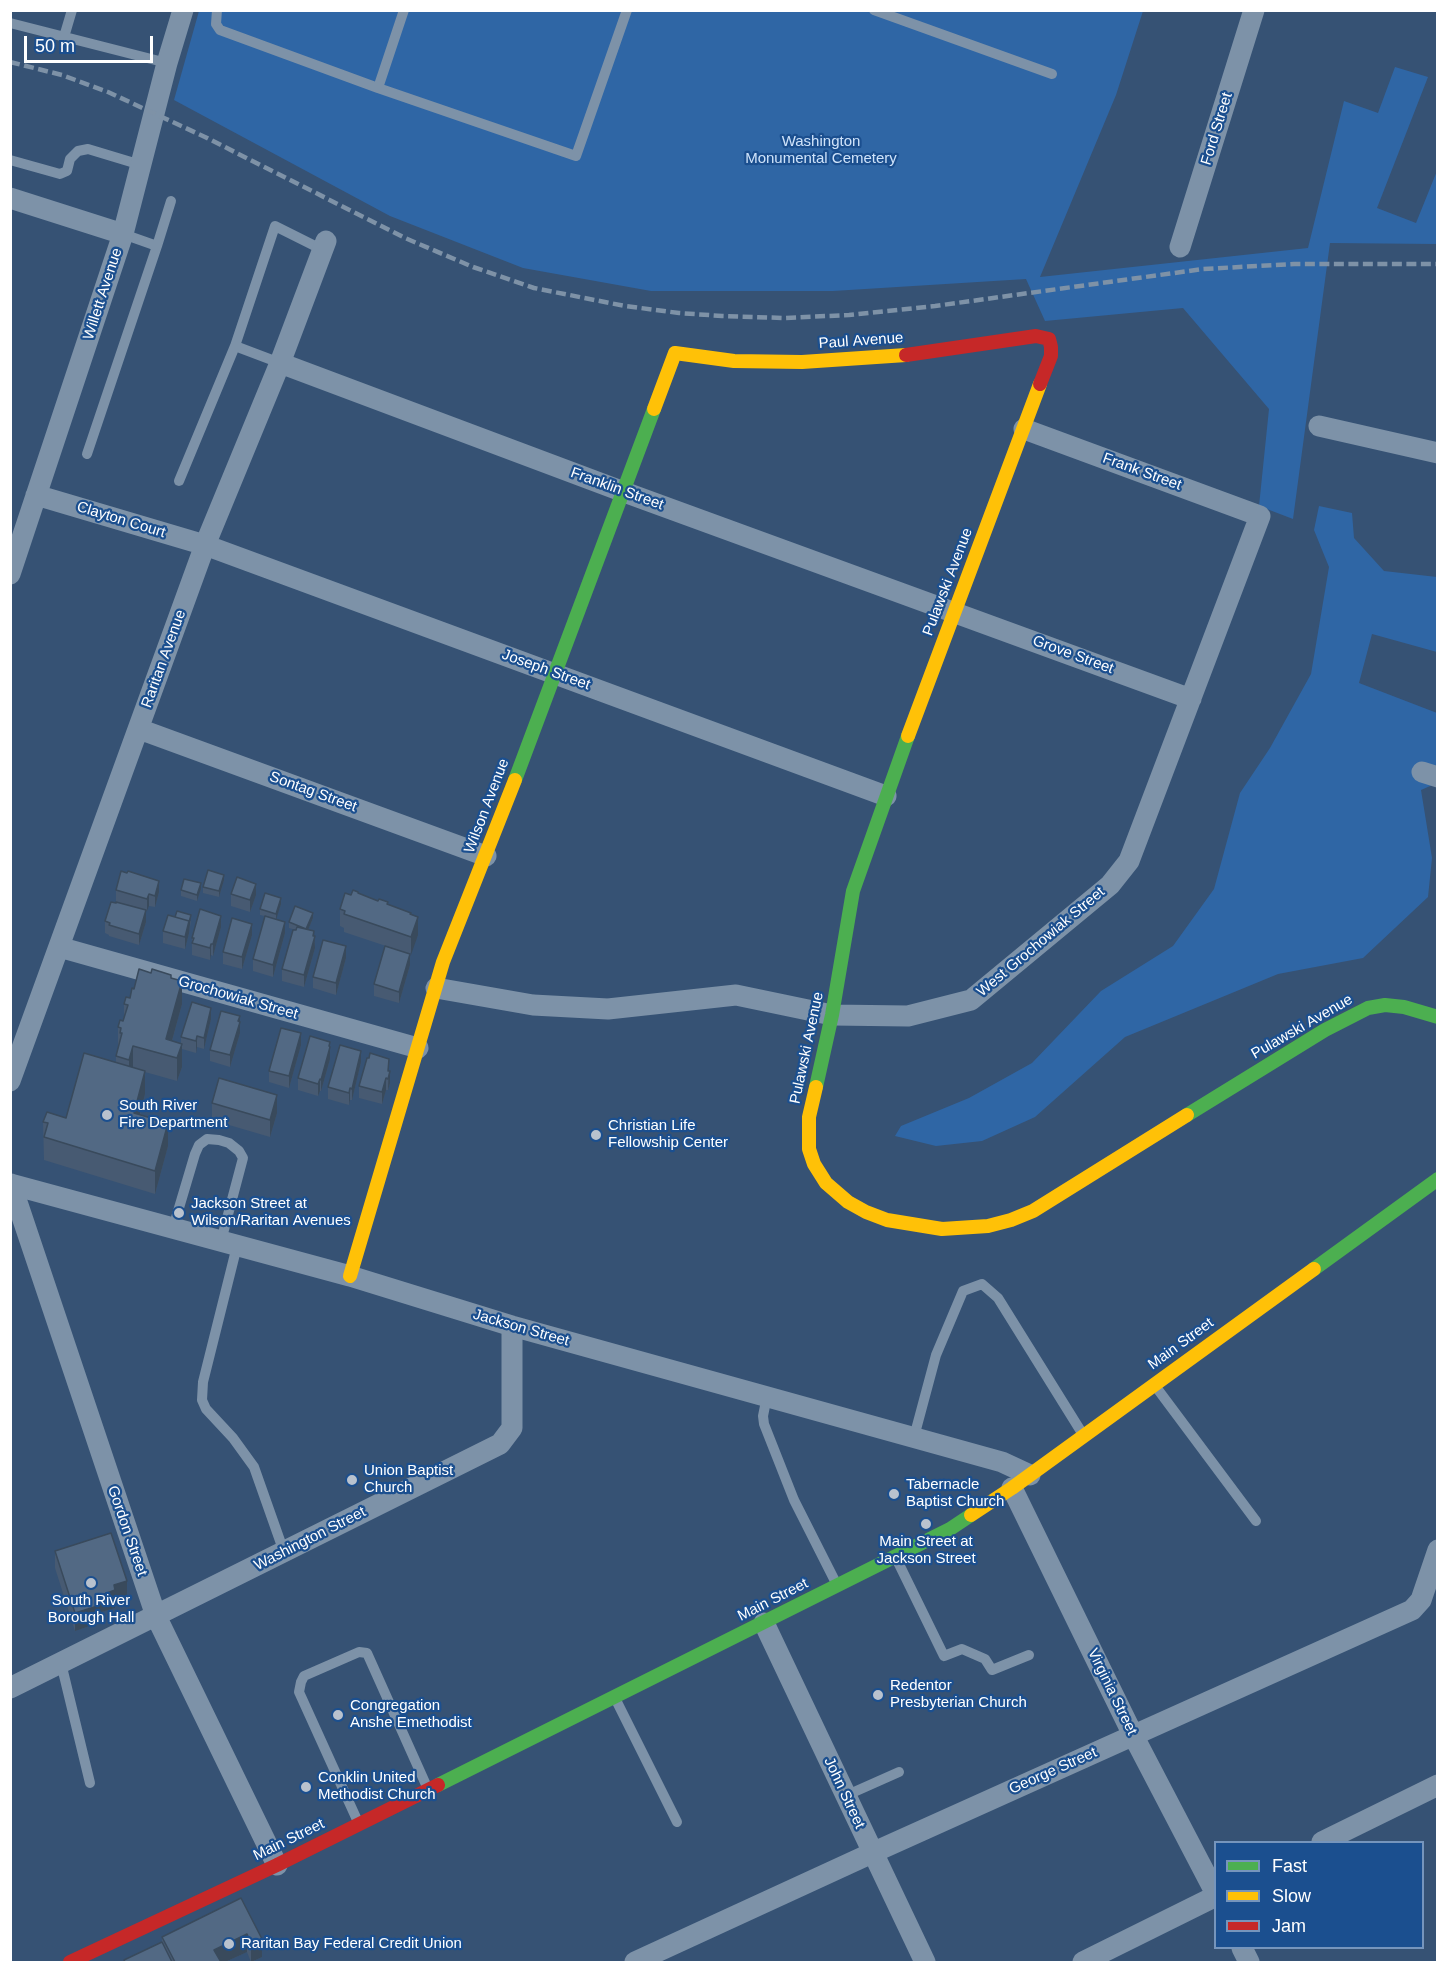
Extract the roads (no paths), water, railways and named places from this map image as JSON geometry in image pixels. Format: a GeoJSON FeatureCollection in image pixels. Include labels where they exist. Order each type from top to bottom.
{"type":"FeatureCollection","features":[{"type":"Feature","properties":{"kind":"street","name":"Willett Avenue"},"geometry":{"type":"LineString","coordinates":[[12,565],[123,234],[183,10]]}},
{"type":"Feature","properties":{"kind":"street","name":"Ford Street"},"geometry":{"type":"LineString","coordinates":[[1180,247],[1254,10]]}},
{"type":"Feature","properties":{"kind":"street"},"geometry":{"type":"LineString","coordinates":[[10,198],[123,234]]}},
{"type":"Feature","properties":{"kind":"street","name":"Raritan Avenue"},"geometry":{"type":"LineString","coordinates":[[11,1079],[205,546],[325,246]]}},
{"type":"Feature","properties":{"kind":"street","name":"Paul Avenue"},"geometry":{"type":"LineString","coordinates":[[675,353],[734,361],[802,362],[910,355],[1036,336],[1049,339]]}},
{"type":"Feature","properties":{"kind":"street","name":"Pulawski Avenue"},"geometry":{"type":"LineString","coordinates":[[1049,339],[1051,356],[886,796],[853,891],[832,1015],[809,1117],[809,1149],[814,1164],[826,1183],[848,1202],[887,1220],[942,1229],[988,1226],[1033,1211],[1325,1030],[1368,1008],[1385,1005],[1404,1007],[1437,1017]]}},
{"type":"Feature","properties":{"kind":"street","name":"Wilson Avenue"},"geometry":{"type":"LineString","coordinates":[[350,1276],[443,962],[556,674],[675,353]]}},
{"type":"Feature","properties":{"kind":"street","name":"Franklin Street"},"geometry":{"type":"LineString","coordinates":[[280,363],[624,492],[955,611]]}},
{"type":"Feature","properties":{"kind":"street"},"geometry":{"type":"LineString","coordinates":[[1319,426],[1437,453]]}},
{"type":"Feature","properties":{"kind":"street","name":"Frank Street"},"geometry":{"type":"LineString","coordinates":[[1024,429],[1260,516]]}},
{"type":"Feature","properties":{"kind":"street","name":"Clayton Court"},"geometry":{"type":"LineString","coordinates":[[36,495],[205,546]]}},
{"type":"Feature","properties":{"kind":"street","name":"West Grochowiak Street"},"geometry":{"type":"LineString","coordinates":[[435,988],[533,1005],[609,1009],[736,995],[832,1015],[908,1016],[971,1000],[1110,885],[1129,861],[1260,516]]}},
{"type":"Feature","properties":{"kind":"street","name":"Joseph Street"},"geometry":{"type":"LineString","coordinates":[[205,546],[886,796]]}},
{"type":"Feature","properties":{"kind":"street","name":"Grove Street"},"geometry":{"type":"LineString","coordinates":[[955,611],[1191,699]]}},
{"type":"Feature","properties":{"kind":"street","name":"Sontag Street"},"geometry":{"type":"LineString","coordinates":[[139,729],[486,856]]}},
{"type":"Feature","properties":{"kind":"street","name":"Grochowiak Street"},"geometry":{"type":"LineString","coordinates":[[59,947],[418,1048]]}},
{"type":"Feature","properties":{"kind":"street","name":"Main Street"},"geometry":{"type":"LineString","coordinates":[[70,1962],[100,1957],[277,1865],[950,1529],[1012,1488],[1436,1183]]}},
{"type":"Feature","properties":{"kind":"street","name":"Jackson Street"},"geometry":{"type":"LineString","coordinates":[[11,1184],[350,1276],[512,1326],[1002,1462],[1030,1475]]}},
{"type":"Feature","properties":{"kind":"street","name":"Gordon Street"},"geometry":{"type":"LineString","coordinates":[[11,1184],[156,1616],[277,1865]]}},
{"type":"Feature","properties":{"kind":"street","name":"Washington Street"},"geometry":{"type":"LineString","coordinates":[[10,1688],[500,1444],[512,1428],[512,1326]]}},
{"type":"Feature","properties":{"kind":"street","name":"Virginia Street"},"geometry":{"type":"LineString","coordinates":[[1012,1488],[1133,1735],[1214,1893]]}},
{"type":"Feature","properties":{"kind":"street","name":"George Street"},"geometry":{"type":"LineString","coordinates":[[635,1962],[1412,1610],[1421,1600],[1437,1550]]}},
{"type":"Feature","properties":{"kind":"street","name":"John Street"},"geometry":{"type":"LineString","coordinates":[[764,1623],[925,1962]]}},
{"type":"Feature","properties":{"kind":"street"},"geometry":{"type":"LineString","coordinates":[[1324,1841],[1437,1785]]}},
{"type":"Feature","properties":{"kind":"street"},"geometry":{"type":"LineString","coordinates":[[1083,1962],[1214,1896]]}},
{"type":"Feature","properties":{"kind":"lane"},"geometry":{"type":"LineString","coordinates":[[64,37],[72,10]]}},
{"type":"Feature","properties":{"kind":"lane"},"geometry":{"type":"LineString","coordinates":[[217,10],[216,24],[220,30],[378,88],[576,156],[627,10]]}},
{"type":"Feature","properties":{"kind":"lane"},"geometry":{"type":"LineString","coordinates":[[378,88],[404,10]]}},
{"type":"Feature","properties":{"kind":"lane"},"geometry":{"type":"LineString","coordinates":[[874,10],[1052,74]]}},
{"type":"Feature","properties":{"kind":"lane"},"geometry":{"type":"LineString","coordinates":[[10,23],[167,63]]}},
{"type":"Feature","properties":{"kind":"lane"},"geometry":{"type":"LineString","coordinates":[[10,160],[60,174],[67,171],[70,159],[78,151],[88,149],[141,165]]}},
{"type":"Feature","properties":{"kind":"lane"},"geometry":{"type":"LineString","coordinates":[[87,454],[171,201]]}},
{"type":"Feature","properties":{"kind":"lane"},"geometry":{"type":"LineString","coordinates":[[179,481],[235,346],[275,226],[325,246]]}},
{"type":"Feature","properties":{"kind":"lane"},"geometry":{"type":"LineString","coordinates":[[123,234],[157,246]]}},
{"type":"Feature","properties":{"kind":"lane"},"geometry":{"type":"LineString","coordinates":[[235,346],[280,363]]}},
{"type":"Feature","properties":{"kind":"lane"},"geometry":{"type":"LineString","coordinates":[[173,1228],[199,1145],[207,1138],[229,1143],[239,1151],[243,1158],[203,1382],[202,1400],[206,1409],[233,1438],[254,1467],[284,1552]]}},
{"type":"Feature","properties":{"kind":"lane"},"geometry":{"type":"LineString","coordinates":[[914,1437],[936,1355],[963,1291],[982,1284],[998,1298],[1083,1436]]}},
{"type":"Feature","properties":{"kind":"lane"},"geometry":{"type":"LineString","coordinates":[[1154,1385],[1256,1521]]}},
{"type":"Feature","properties":{"kind":"lane"},"geometry":{"type":"LineString","coordinates":[[767,1396],[763,1416],[764,1424],[794,1500],[837,1586]]}},
{"type":"Feature","properties":{"kind":"lane"},"geometry":{"type":"LineString","coordinates":[[895,1557],[944,1656],[962,1648],[986,1659],[992,1670],[1029,1655]]}},
{"type":"Feature","properties":{"kind":"lane"},"geometry":{"type":"LineString","coordinates":[[359,1824],[299,1692],[304,1676],[359,1652],[367,1653],[428,1790]]}},
{"type":"Feature","properties":{"kind":"lane"},"geometry":{"type":"LineString","coordinates":[[61,1663],[90,1783]]}},
{"type":"Feature","properties":{"kind":"lane"},"geometry":{"type":"LineString","coordinates":[[615,1697],[677,1822]]}},
{"type":"Feature","properties":{"kind":"lane"},"geometry":{"type":"LineString","coordinates":[[845,1796],[899,1772]]}},
{"type":"Feature","properties":{"kind":"railway"},"geometry":{"type":"LineString","coordinates":[[10,62],[62,75],[108,92],[205,137],[405,238],[473,267],[534,288],[625,306],[722,316],[784,318],[849,315],[935,306],[1203,269],[1294,264],[1438,264]]}},
{"type":"Feature","properties":{"kind":"place","name":"South River Fire Department"},"geometry":{"type":"Point","coordinates":[107,1115]}},
{"type":"Feature","properties":{"kind":"place","name":"Christian Life Fellowship Center"},"geometry":{"type":"Point","coordinates":[596,1135]}},
{"type":"Feature","properties":{"kind":"place","name":"Jackson Street at Wilson/Raritan Avenues"},"geometry":{"type":"Point","coordinates":[179,1213]}},
{"type":"Feature","properties":{"kind":"place","name":"Union Baptist Church"},"geometry":{"type":"Point","coordinates":[352,1480]}},
{"type":"Feature","properties":{"kind":"place","name":"Tabernacle Baptist Church"},"geometry":{"type":"Point","coordinates":[894,1494]}},
{"type":"Feature","properties":{"kind":"place","name":"Main Street at Jackson Street"},"geometry":{"type":"Point","coordinates":[926,1524]}},
{"type":"Feature","properties":{"kind":"place","name":"South River Borough Hall"},"geometry":{"type":"Point","coordinates":[91,1583]}},
{"type":"Feature","properties":{"kind":"place","name":"Redentor Presbyterian Church"},"geometry":{"type":"Point","coordinates":[878,1695]}},
{"type":"Feature","properties":{"kind":"place","name":"Congregation Anshe Emethodist"},"geometry":{"type":"Point","coordinates":[338,1715]}},
{"type":"Feature","properties":{"kind":"place","name":"Conklin United Methodist Church"},"geometry":{"type":"Point","coordinates":[306,1787]}},
{"type":"Feature","properties":{"kind":"place","name":"Raritan Bay Federal Credit Union"},"geometry":{"type":"Point","coordinates":[229,1944]}},
{"type":"Feature","properties":{"kind":"park label","name":"Washington Monumental Cemetery"},"geometry":{"type":"Point","coordinates":[821,150]}}]}
